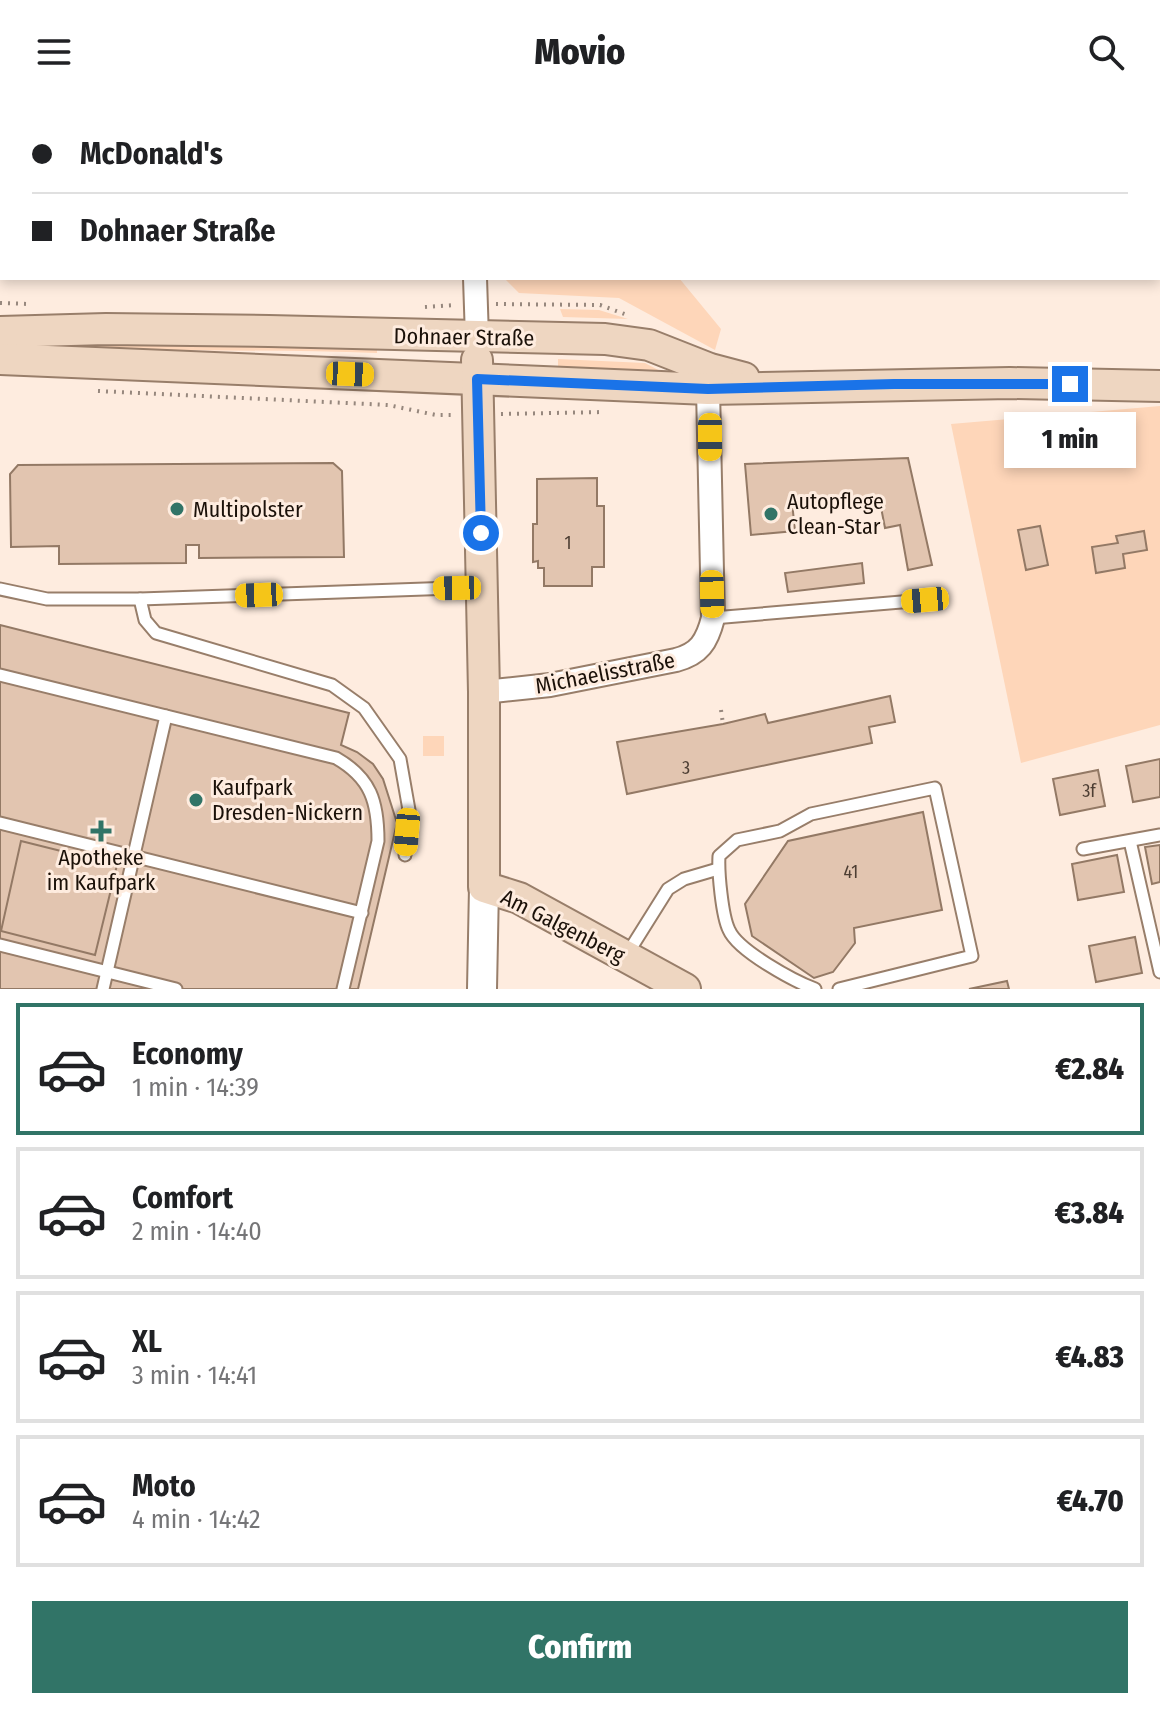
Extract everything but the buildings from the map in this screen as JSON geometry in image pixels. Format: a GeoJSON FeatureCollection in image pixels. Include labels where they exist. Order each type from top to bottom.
{"type":"FeatureCollection","features":[{"type":"Feature","properties":{"kind":"main road","name":"Dohnaer Straße"},"geometry":{"type":"LineString","coordinates":[[0,332],[106,329],[605,339],[649,345],[710,369],[777,386]]}},
{"type":"Feature","properties":{"kind":"main road"},"geometry":{"type":"LineString","coordinates":[[477,338],[484,692],[484,887]]}},
{"type":"Feature","properties":{"kind":"main road","name":"Dohnaer Straße"},"geometry":{"type":"LineString","coordinates":[[0,359],[708,389],[1010,383],[1160,386]]}},
{"type":"Feature","properties":{"kind":"main road","name":"Am Galgenberg"},"geometry":{"type":"LineString","coordinates":[[484,887],[519,898],[685,989]]}},
{"type":"Feature","properties":{"kind":"street"},"geometry":{"type":"LineString","coordinates":[[475,280],[477,338]]}},
{"type":"Feature","properties":{"kind":"street","name":"Michaelisstraße"},"geometry":{"type":"LineString","coordinates":[[484,692],[550,685],[692,656],[703,645],[713,618],[708,389]]}},
{"type":"Feature","properties":{"kind":"street"},"geometry":{"type":"LineString","coordinates":[[482,989],[484,887]]}},
{"type":"Feature","properties":{"kind":"lane"},"geometry":{"type":"LineString","coordinates":[[0,589],[47,599],[140,599],[482,587]]}},
{"type":"Feature","properties":{"kind":"lane"},"geometry":{"type":"LineString","coordinates":[[140,599],[145,620],[156,633],[332,685],[364,708],[400,759],[409,810],[405,855]]}},
{"type":"Feature","properties":{"kind":"lane"},"geometry":{"type":"LineString","coordinates":[[713,618],[925,600]]}},
{"type":"Feature","properties":{"kind":"lane"},"geometry":{"type":"LineString","coordinates":[[0,675],[336,758],[355,768],[371,790],[378,821],[378,841],[343,989]]}},
{"type":"Feature","properties":{"kind":"lane"},"geometry":{"type":"LineString","coordinates":[[103,989],[166,716]]}},
{"type":"Feature","properties":{"kind":"lane"},"geometry":{"type":"LineString","coordinates":[[815,989],[755,954],[729,930],[718,869],[719,856],[737,840],[780,831],[811,814],[935,788],[972,956],[839,989]]}},
{"type":"Feature","properties":{"kind":"lane"},"geometry":{"type":"LineString","coordinates":[[0,823],[362,913]]}},
{"type":"Feature","properties":{"kind":"lane"},"geometry":{"type":"LineString","coordinates":[[1083,849],[1160,835]]}},
{"type":"Feature","properties":{"kind":"lane"},"geometry":{"type":"LineString","coordinates":[[1130,841],[1160,972]]}},
{"type":"Feature","properties":{"kind":"lane"},"geometry":{"type":"LineString","coordinates":[[625,956],[668,889],[684,879],[718,869]]}},
{"type":"Feature","properties":{"kind":"lane"},"geometry":{"type":"LineString","coordinates":[[0,945],[176,989]]}},
{"type":"Feature","properties":{"kind":"path"},"geometry":{"type":"LineString","coordinates":[[92,390],[388,405],[436,415]]}},
{"type":"Feature","properties":{"kind":"path"},"geometry":{"type":"LineString","coordinates":[[721,710],[723,724]]}},
{"type":"Feature","properties":{"kind":"shaded area"},"geometry":{"type":"Polygon","coordinates":[[[506,280],[681,280],[721,329],[715,350],[619,298],[519,293],[506,280]]]}},
{"type":"Feature","properties":{"kind":"shaded area"},"geometry":{"type":"Polygon","coordinates":[[[560,309],[599,310],[628,319],[563,317],[560,309]]]}},
{"type":"Feature","properties":{"kind":"shaded area"},"geometry":{"type":"Polygon","coordinates":[[[0,342],[377,343],[377,353],[0,348],[0,342]]]}},
{"type":"Feature","properties":{"kind":"shaded area"},"geometry":{"type":"Polygon","coordinates":[[[558,359],[645,363],[664,373],[558,367],[558,359]]]}},
{"type":"Feature","properties":{"kind":"shaded area"},"geometry":{"type":"Polygon","coordinates":[[[1160,406],[1160,725],[1021,763],[951,424],[1160,406]]]}},
{"type":"Feature","properties":{"kind":"shaded area"},"geometry":{"type":"Polygon","coordinates":[[[423,736],[444,736],[444,756],[423,756],[423,736]]]}},
{"type":"Feature","properties":{"kind":"place","name":"Multipolster"},"geometry":{"type":"Point","coordinates":[177,509]}},
{"type":"Feature","properties":{"kind":"place","name":"Autopflege Clean-Star"},"geometry":{"type":"Point","coordinates":[771,514]}},
{"type":"Feature","properties":{"kind":"place","name":"Kaufpark Dresden-Nickern"},"geometry":{"type":"Point","coordinates":[196,800]}},
{"type":"Feature","properties":{"kind":"place","name":"Apotheke im Kaufpark"},"geometry":{"type":"Point","coordinates":[101,831]}},
{"type":"Feature","properties":{"kind":"route"},"geometry":{"type":"LineString","coordinates":[[481,533],[477,379],[708,389],[894,384],[1070,384]]}}]}
